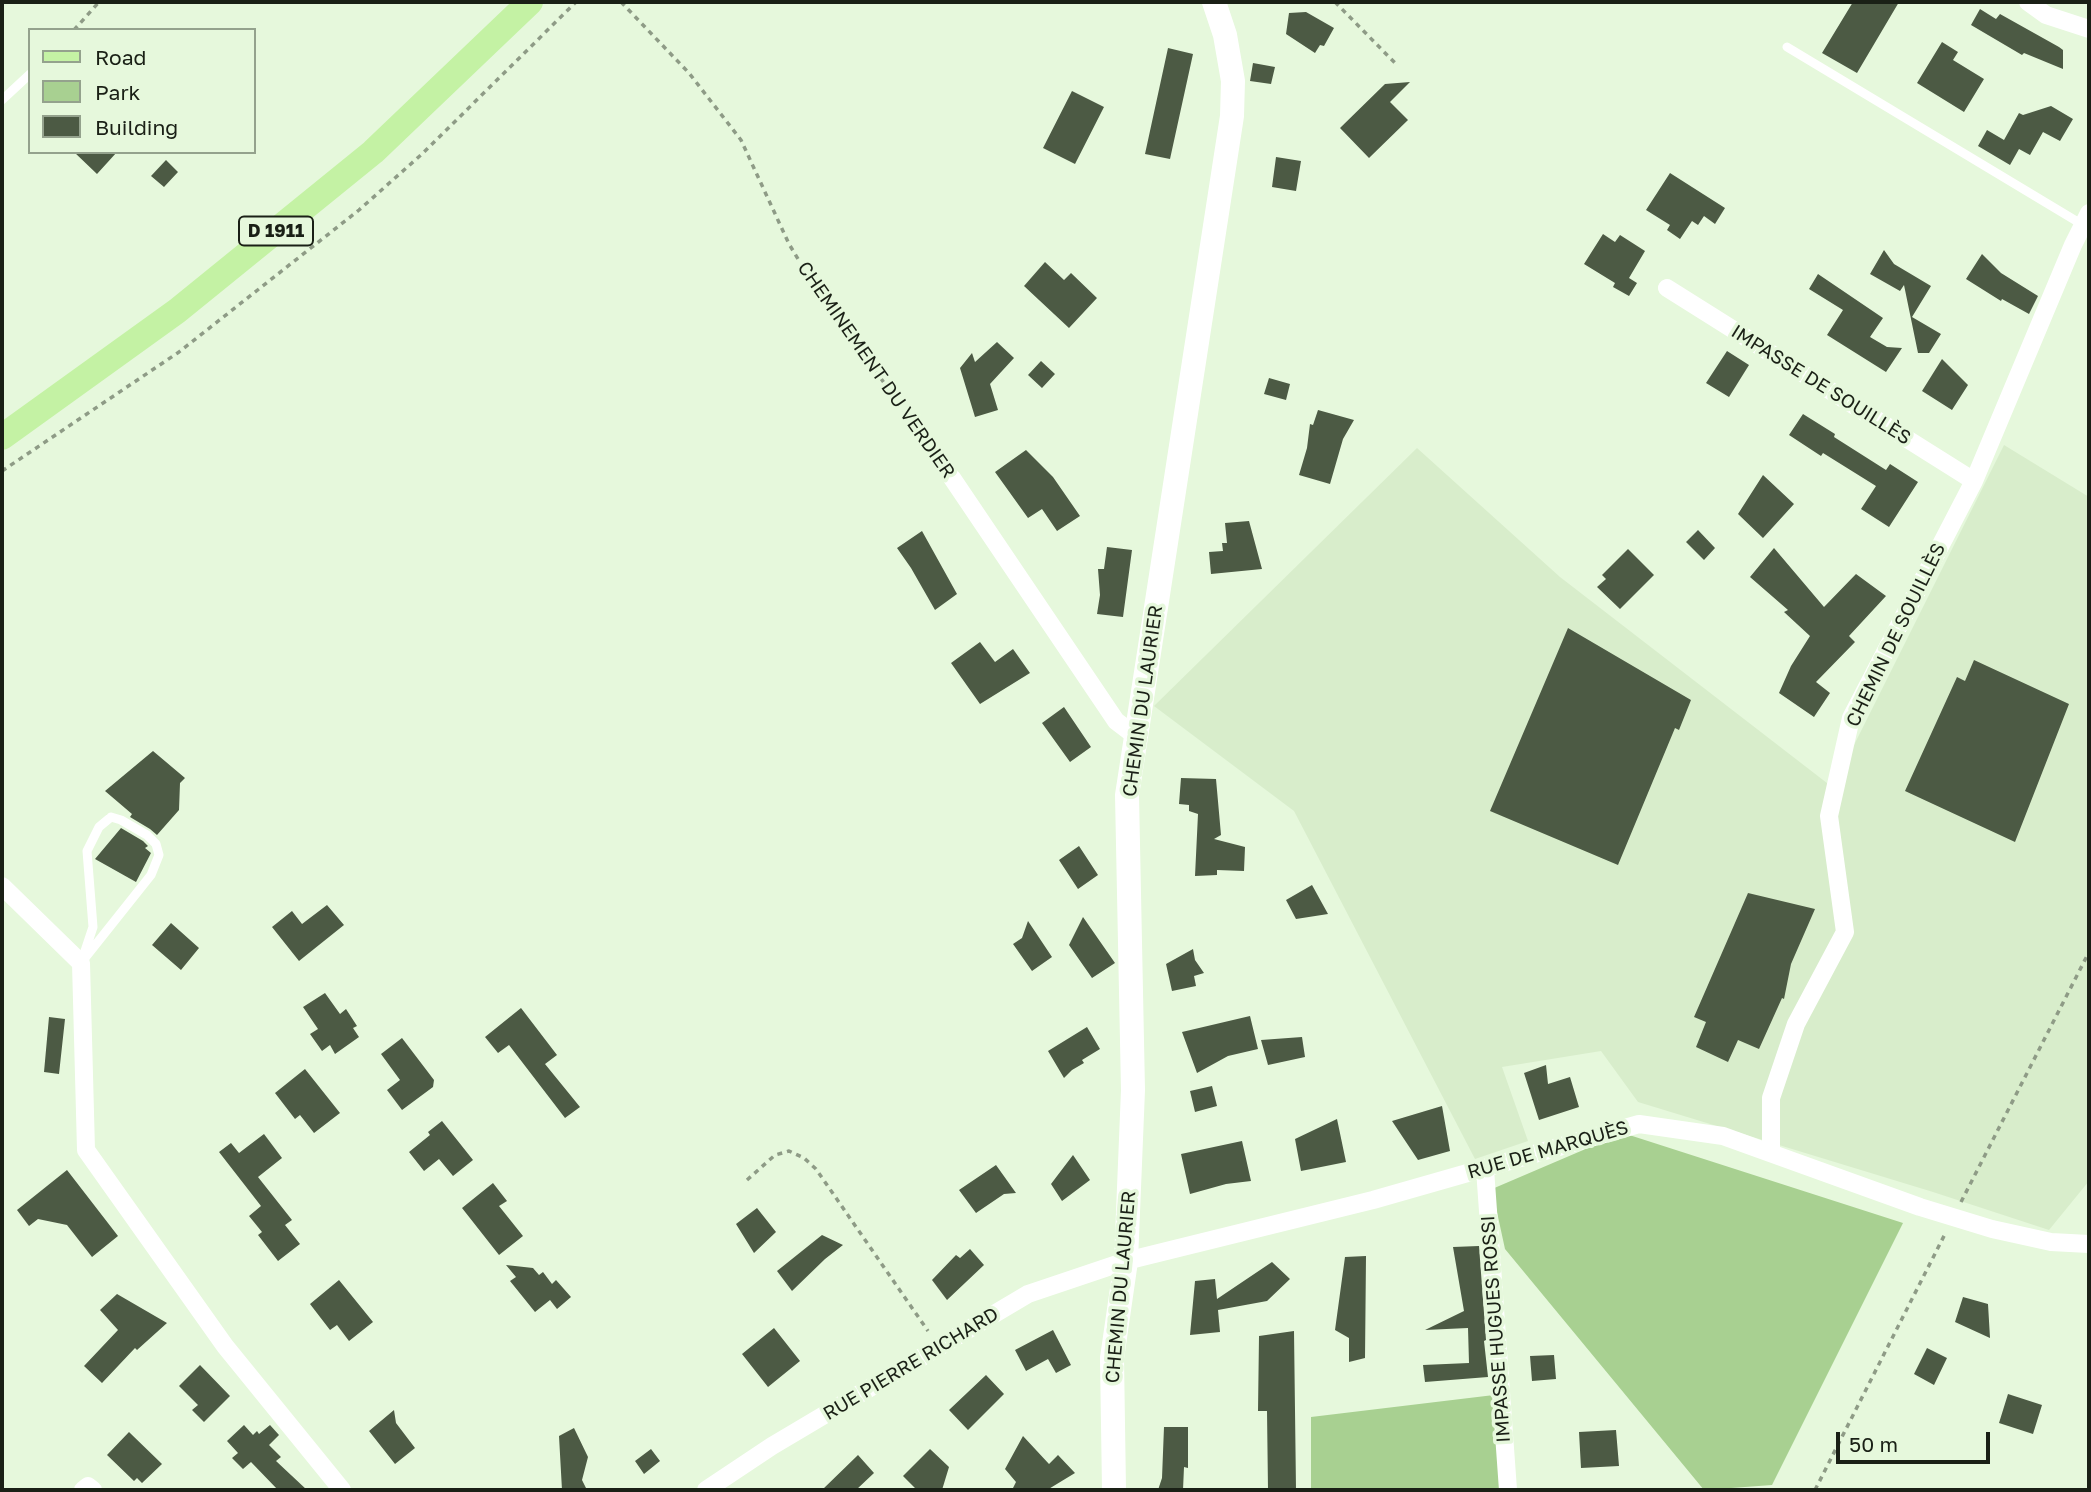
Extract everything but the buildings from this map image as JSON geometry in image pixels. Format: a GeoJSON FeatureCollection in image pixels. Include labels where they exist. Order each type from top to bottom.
{"type":"FeatureCollection","features":[{"type":"Feature","properties":{"kind":"main road","name":"D 1911"},"geometry":{"type":"LineString","coordinates":[[2,436],[177,311],[373,152],[530,2]]}},
{"type":"Feature","properties":{"kind":"street","name":"CHEMIN DU LAURIER"},"geometry":{"type":"LineString","coordinates":[[1114,1490],[1112,1358],[1126,1261],[1133,1090],[1128,795],[1232,116],[1233,81],[1225,35],[1214,2]]}},
{"type":"Feature","properties":{"kind":"street"},"geometry":{"type":"LineString","coordinates":[[2028,2],[2046,15],[2089,29]]}},
{"type":"Feature","properties":{"kind":"street","name":"CHEMIN DE SOUILLÈS"},"geometry":{"type":"LineString","coordinates":[[1771,1152],[1771,1098],[1796,1024],[1845,932],[1829,816],[1851,718],[1974,481],[2086,219]]}},
{"type":"Feature","properties":{"kind":"street","name":"IMPASSE DE SOUILLÈS"},"geometry":{"type":"LineString","coordinates":[[1667,288],[1974,481]]}},
{"type":"Feature","properties":{"kind":"street","name":"CHEMINEMENT DU VERDIER"},"geometry":{"type":"LineString","coordinates":[[952,478],[1115,721],[1137,737]]}},
{"type":"Feature","properties":{"kind":"street"},"geometry":{"type":"LineString","coordinates":[[2,886],[81,963],[86,1150],[225,1346],[342,1490]]}},
{"type":"Feature","properties":{"kind":"street","name":"RUE DE MARQUÈS"},"geometry":{"type":"LineString","coordinates":[[1126,1261],[1373,1200],[1639,1124],[1723,1136],[1920,1207],[1992,1229],[2051,1242],[2089,1244]]}},
{"type":"Feature","properties":{"kind":"street","name":"IMPASSE HUGUES ROSSI"},"geometry":{"type":"LineString","coordinates":[[1485,1168],[1508,1490]]}},
{"type":"Feature","properties":{"kind":"street","name":"RUE PIERRE RICHARD"},"geometry":{"type":"LineString","coordinates":[[706,1490],[772,1446],[1028,1294],[1126,1261]]}},
{"type":"Feature","properties":{"kind":"street"},"geometry":{"type":"LineString","coordinates":[[83,1490],[88,1486],[93,1490]]}},
{"type":"Feature","properties":{"kind":"lane"},"geometry":{"type":"LineString","coordinates":[[1787,47],[2086,219]]}},
{"type":"Feature","properties":{"kind":"lane"},"geometry":{"type":"LineString","coordinates":[[2,100],[28,76]]}},
{"type":"Feature","properties":{"kind":"lane"},"geometry":{"type":"LineString","coordinates":[[111,817],[146,835],[156,844],[159,855],[150,875],[81,963],[93,927],[87,851],[99,827],[111,817]]}},
{"type":"Feature","properties":{"kind":"path"},"geometry":{"type":"LineString","coordinates":[[76,28],[99,2]]}},
{"type":"Feature","properties":{"kind":"path"},"geometry":{"type":"LineString","coordinates":[[2,471],[180,352],[359,210],[422,155],[576,2]]}},
{"type":"Feature","properties":{"kind":"path","name":"CHEMINEMENT DU VERDIER"},"geometry":{"type":"LineString","coordinates":[[621,2],[689,74],[741,140],[789,244],[812,282],[952,478]]}},
{"type":"Feature","properties":{"kind":"path"},"geometry":{"type":"LineString","coordinates":[[1335,2],[1396,64]]}},
{"type":"Feature","properties":{"kind":"path"},"geometry":{"type":"LineString","coordinates":[[747,1180],[775,1155],[789,1151],[804,1158],[816,1169],[939,1347]]}},
{"type":"Feature","properties":{"kind":"shaded area"},"geometry":{"type":"Polygon","coordinates":[[[2004,445],[2089,497],[2089,1181],[2049,1230],[1638,1102],[1601,1051],[1502,1067],[1528,1141],[1475,1159],[1294,811],[1154,706],[1417,448],[1560,577],[1836,790],[1838,777],[2004,445]]]}},
{"type":"Feature","properties":{"kind":"green space"},"geometry":{"type":"Polygon","coordinates":[[[1623,1133],[1903,1223],[1772,1485],[1704,1490],[1505,1249],[1492,1189],[1623,1133]]]}},
{"type":"Feature","properties":{"kind":"green space"},"geometry":{"type":"Polygon","coordinates":[[[1494,1395],[1500,1490],[1311,1490],[1311,1417],[1494,1395]]]}}]}
